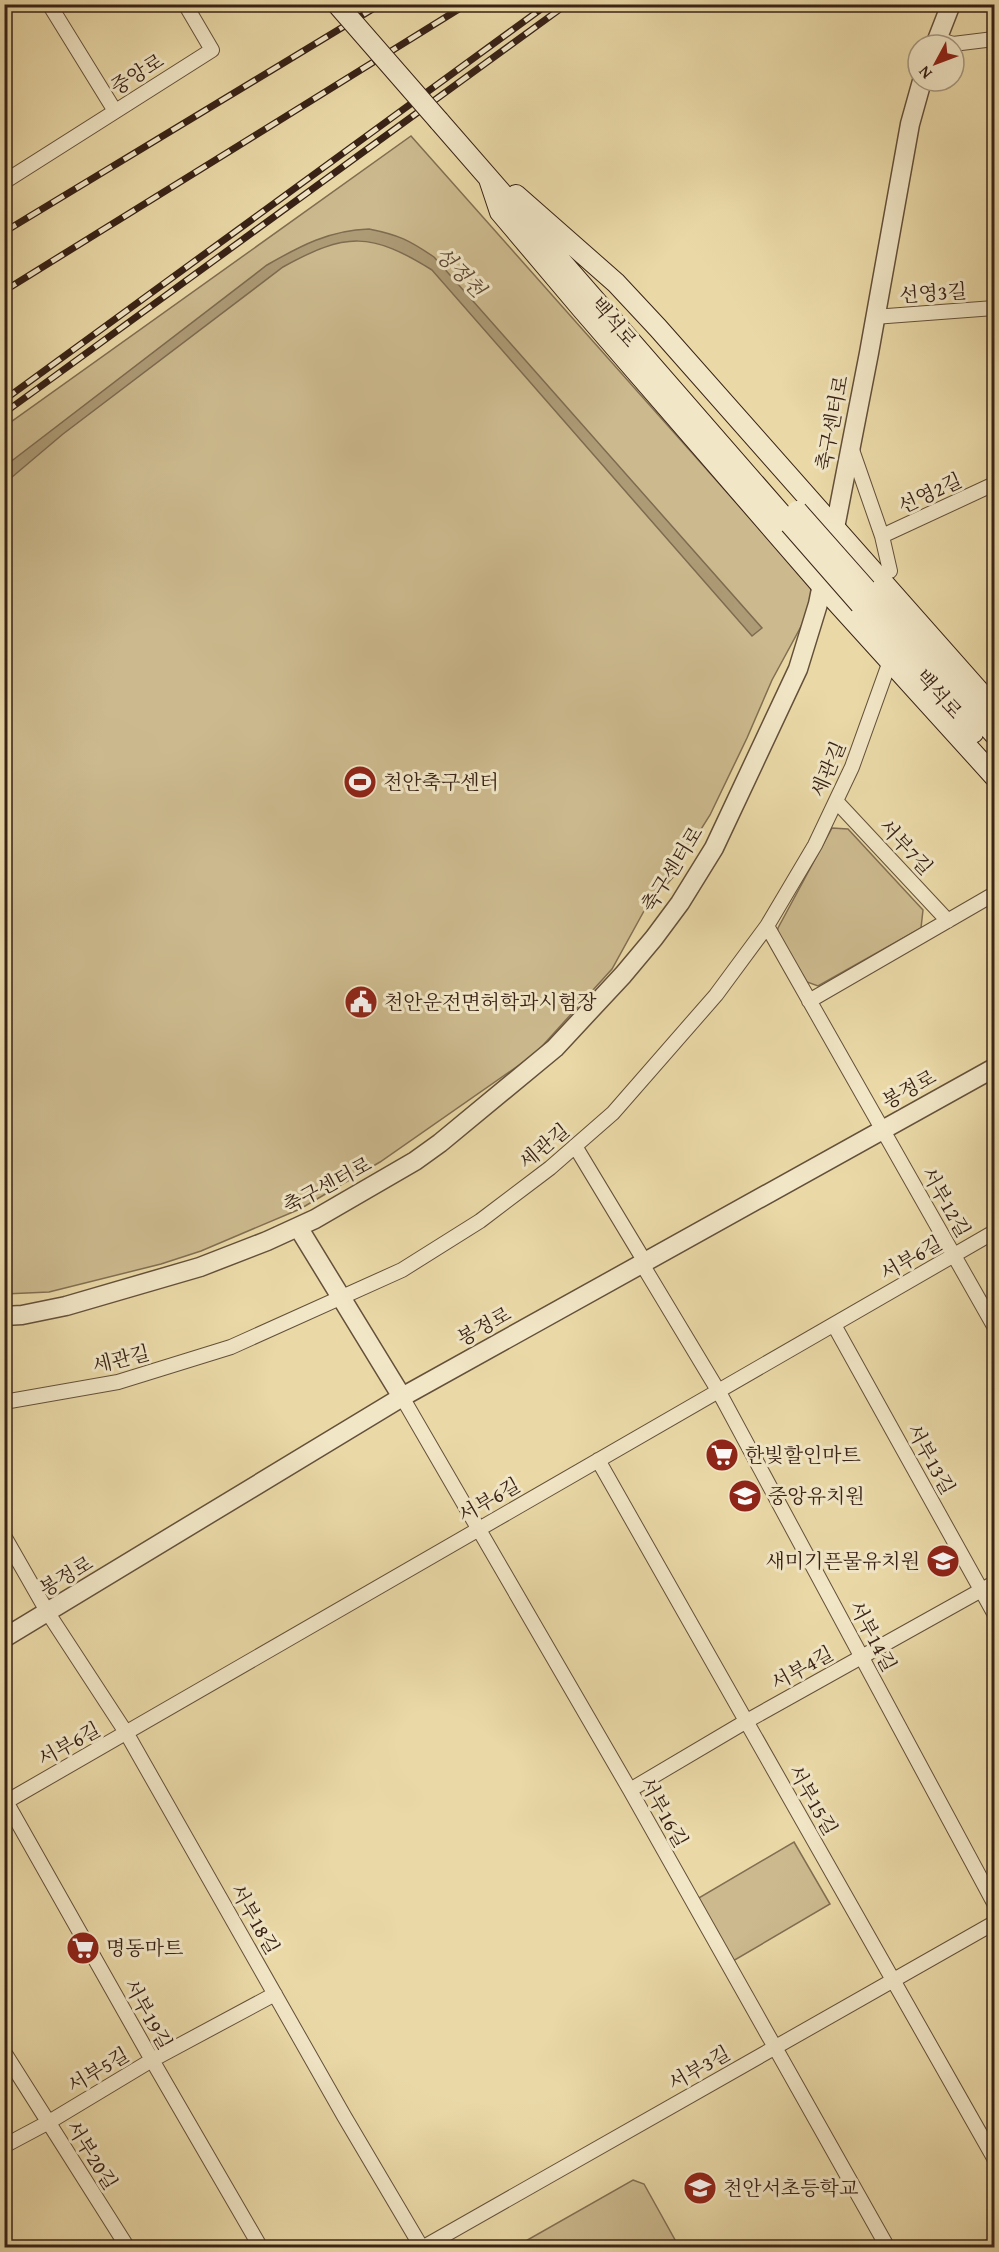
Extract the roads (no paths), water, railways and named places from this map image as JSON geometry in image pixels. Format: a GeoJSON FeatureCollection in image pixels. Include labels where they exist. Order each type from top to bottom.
{"type":"FeatureCollection","features":[{"type":"Feature","properties":{"kind":"main road"},"geometry":{"type":"LineString","coordinates":[[337,4],[444,117]]}},
{"type":"Feature","properties":{"kind":"main road"},"geometry":{"type":"LineString","coordinates":[[354,4],[444,117]]}},
{"type":"Feature","properties":{"kind":"main road","name":"백석로"},"geometry":{"type":"LineString","coordinates":[[444,117],[489,179],[793,517]]}},
{"type":"Feature","properties":{"kind":"main road","name":"백석로"},"geometry":{"type":"LineString","coordinates":[[444,117],[516,195],[793,517]]}},
{"type":"Feature","properties":{"kind":"main road"},"geometry":{"type":"LineString","coordinates":[[489,179],[500,212],[821,585],[994,776]]}},
{"type":"Feature","properties":{"kind":"main road"},"geometry":{"type":"LineString","coordinates":[[516,195],[623,291],[994,708]]}},
{"type":"Feature","properties":{"kind":"main road"},"geometry":{"type":"LineString","coordinates":[[793,517],[863,596]]}},
{"type":"Feature","properties":{"kind":"main road","name":"백석로"},"geometry":{"type":"LineString","coordinates":[[863,596],[994,734]]}},
{"type":"Feature","properties":{"kind":"main road","name":"백석로"},"geometry":{"type":"LineString","coordinates":[[863,596],[994,757]]}},
{"type":"Feature","properties":{"kind":"street","name":"중앙로"},"geometry":{"type":"LineString","coordinates":[[49,4],[115,111],[212,50],[185,4]]}},
{"type":"Feature","properties":{"kind":"street"},"geometry":{"type":"LineString","coordinates":[[940,33],[951,4]]}},
{"type":"Feature","properties":{"kind":"street"},"geometry":{"type":"LineString","coordinates":[[966,42],[994,39]]}},
{"type":"Feature","properties":{"kind":"street","name":"축구센터로"},"geometry":{"type":"LineString","coordinates":[[4,1316],[22,1315],[66,1306],[210,1263],[267,1242],[395,1174],[440,1143],[555,1048],[648,945],[680,903],[714,848],[798,669],[818,604],[836,528],[910,124],[919,93]]}},
{"type":"Feature","properties":{"kind":"street"},"geometry":{"type":"LineString","coordinates":[[6,176],[115,111]]}},
{"type":"Feature","properties":{"kind":"street","name":"선영3길"},"geometry":{"type":"LineString","coordinates":[[874,317],[994,308]]}},
{"type":"Feature","properties":{"kind":"street"},"geometry":{"type":"LineString","coordinates":[[850,446],[882,536],[890,571]]}},
{"type":"Feature","properties":{"kind":"street","name":"선영2길"},"geometry":{"type":"LineString","coordinates":[[882,536],[994,484]]}},
{"type":"Feature","properties":{"kind":"street","name":"세관길"},"geometry":{"type":"LineString","coordinates":[[4,1402],[118,1382],[231,1347],[342,1299],[402,1270],[480,1221],[575,1146],[613,1113],[665,1055],[716,995],[767,926],[815,844],[836,801],[852,766],[890,661]]}},
{"type":"Feature","properties":{"kind":"street","name":"서부7길"},"geometry":{"type":"LineString","coordinates":[[836,801],[948,921]]}},
{"type":"Feature","properties":{"kind":"street"},"geometry":{"type":"LineString","coordinates":[[809,1001],[994,894]]}},
{"type":"Feature","properties":{"kind":"street","name":"서부12길"},"geometry":{"type":"LineString","coordinates":[[767,926],[994,1326]]}},
{"type":"Feature","properties":{"kind":"street","name":"봉정로"},"geometry":{"type":"LineString","coordinates":[[4,1638],[402,1397],[994,1068]]}},
{"type":"Feature","properties":{"kind":"street","name":"서부14길"},"geometry":{"type":"LineString","coordinates":[[575,1146],[719,1392],[994,1903]]}},
{"type":"Feature","properties":{"kind":"street"},"geometry":{"type":"LineString","coordinates":[[298,1227],[402,1397]]}},
{"type":"Feature","properties":{"kind":"street","name":"서부6길"},"geometry":{"type":"LineString","coordinates":[[5,1801],[127,1734],[479,1528],[994,1233]]}},
{"type":"Feature","properties":{"kind":"street","name":"서부13길"},"geometry":{"type":"LineString","coordinates":[[834,1325],[994,1613]]}},
{"type":"Feature","properties":{"kind":"street","name":"서부16길"},"geometry":{"type":"LineString","coordinates":[[402,1397],[630,1790],[888,2247]]}},
{"type":"Feature","properties":{"kind":"street","name":"서부15길"},"geometry":{"type":"LineString","coordinates":[[598,1460],[994,2158]]}},
{"type":"Feature","properties":{"kind":"street","name":"서부18길"},"geometry":{"type":"LineString","coordinates":[[4,1536],[48,1613],[127,1734],[275,1995],[422,2247]]}},
{"type":"Feature","properties":{"kind":"street","name":"서부4길"},"geometry":{"type":"LineString","coordinates":[[630,1790],[745,1722],[994,1583]]}},
{"type":"Feature","properties":{"kind":"street","name":"서부19길"},"geometry":{"type":"LineString","coordinates":[[5,1801],[261,2247]]}},
{"type":"Feature","properties":{"kind":"street","name":"서부3길"},"geometry":{"type":"LineString","coordinates":[[422,2247],[994,1923]]}},
{"type":"Feature","properties":{"kind":"street","name":"서부5길"},"geometry":{"type":"LineString","coordinates":[[4,2146],[49,2122],[152,2060],[275,1995]]}},
{"type":"Feature","properties":{"kind":"street","name":"서부20길"},"geometry":{"type":"LineString","coordinates":[[4,2052],[128,2247]]}},
{"type":"Feature","properties":{"kind":"street"},"geometry":{"type":"LineString","coordinates":[[987,2247],[994,2244]]}},
{"type":"Feature","properties":{"kind":"railway"},"geometry":{"type":"LineString","coordinates":[[4,232],[381,4]]}},
{"type":"Feature","properties":{"kind":"railway"},"geometry":{"type":"LineString","coordinates":[[4,291],[467,4]]}},
{"type":"Feature","properties":{"kind":"railway"},"geometry":{"type":"LineString","coordinates":[[4,400],[548,4]]}},
{"type":"Feature","properties":{"kind":"railway"},"geometry":{"type":"LineString","coordinates":[[4,413],[567,4]]}},
{"type":"Feature","properties":{"kind":"place","name":"천안축구센터"},"geometry":{"type":"Point","coordinates":[360,782]}},
{"type":"Feature","properties":{"kind":"place","name":"천안운전면허학과시험장"},"geometry":{"type":"Point","coordinates":[361,1002]}},
{"type":"Feature","properties":{"kind":"place","name":"한빛할인마트"},"geometry":{"type":"Point","coordinates":[722,1455]}},
{"type":"Feature","properties":{"kind":"place","name":"중앙유치원"},"geometry":{"type":"Point","coordinates":[745,1496]}},
{"type":"Feature","properties":{"kind":"place","name":"새미기픈물유치원"},"geometry":{"type":"Point","coordinates":[943,1561]}},
{"type":"Feature","properties":{"kind":"place","name":"명동마트"},"geometry":{"type":"Point","coordinates":[83,1948]}},
{"type":"Feature","properties":{"kind":"place","name":"천안서초등학교"},"geometry":{"type":"Point","coordinates":[700,2188]}},
{"type":"Feature","properties":{"kind":"water label","name":"성정천"},"geometry":{"type":"Point","coordinates":[460,272]}}]}
